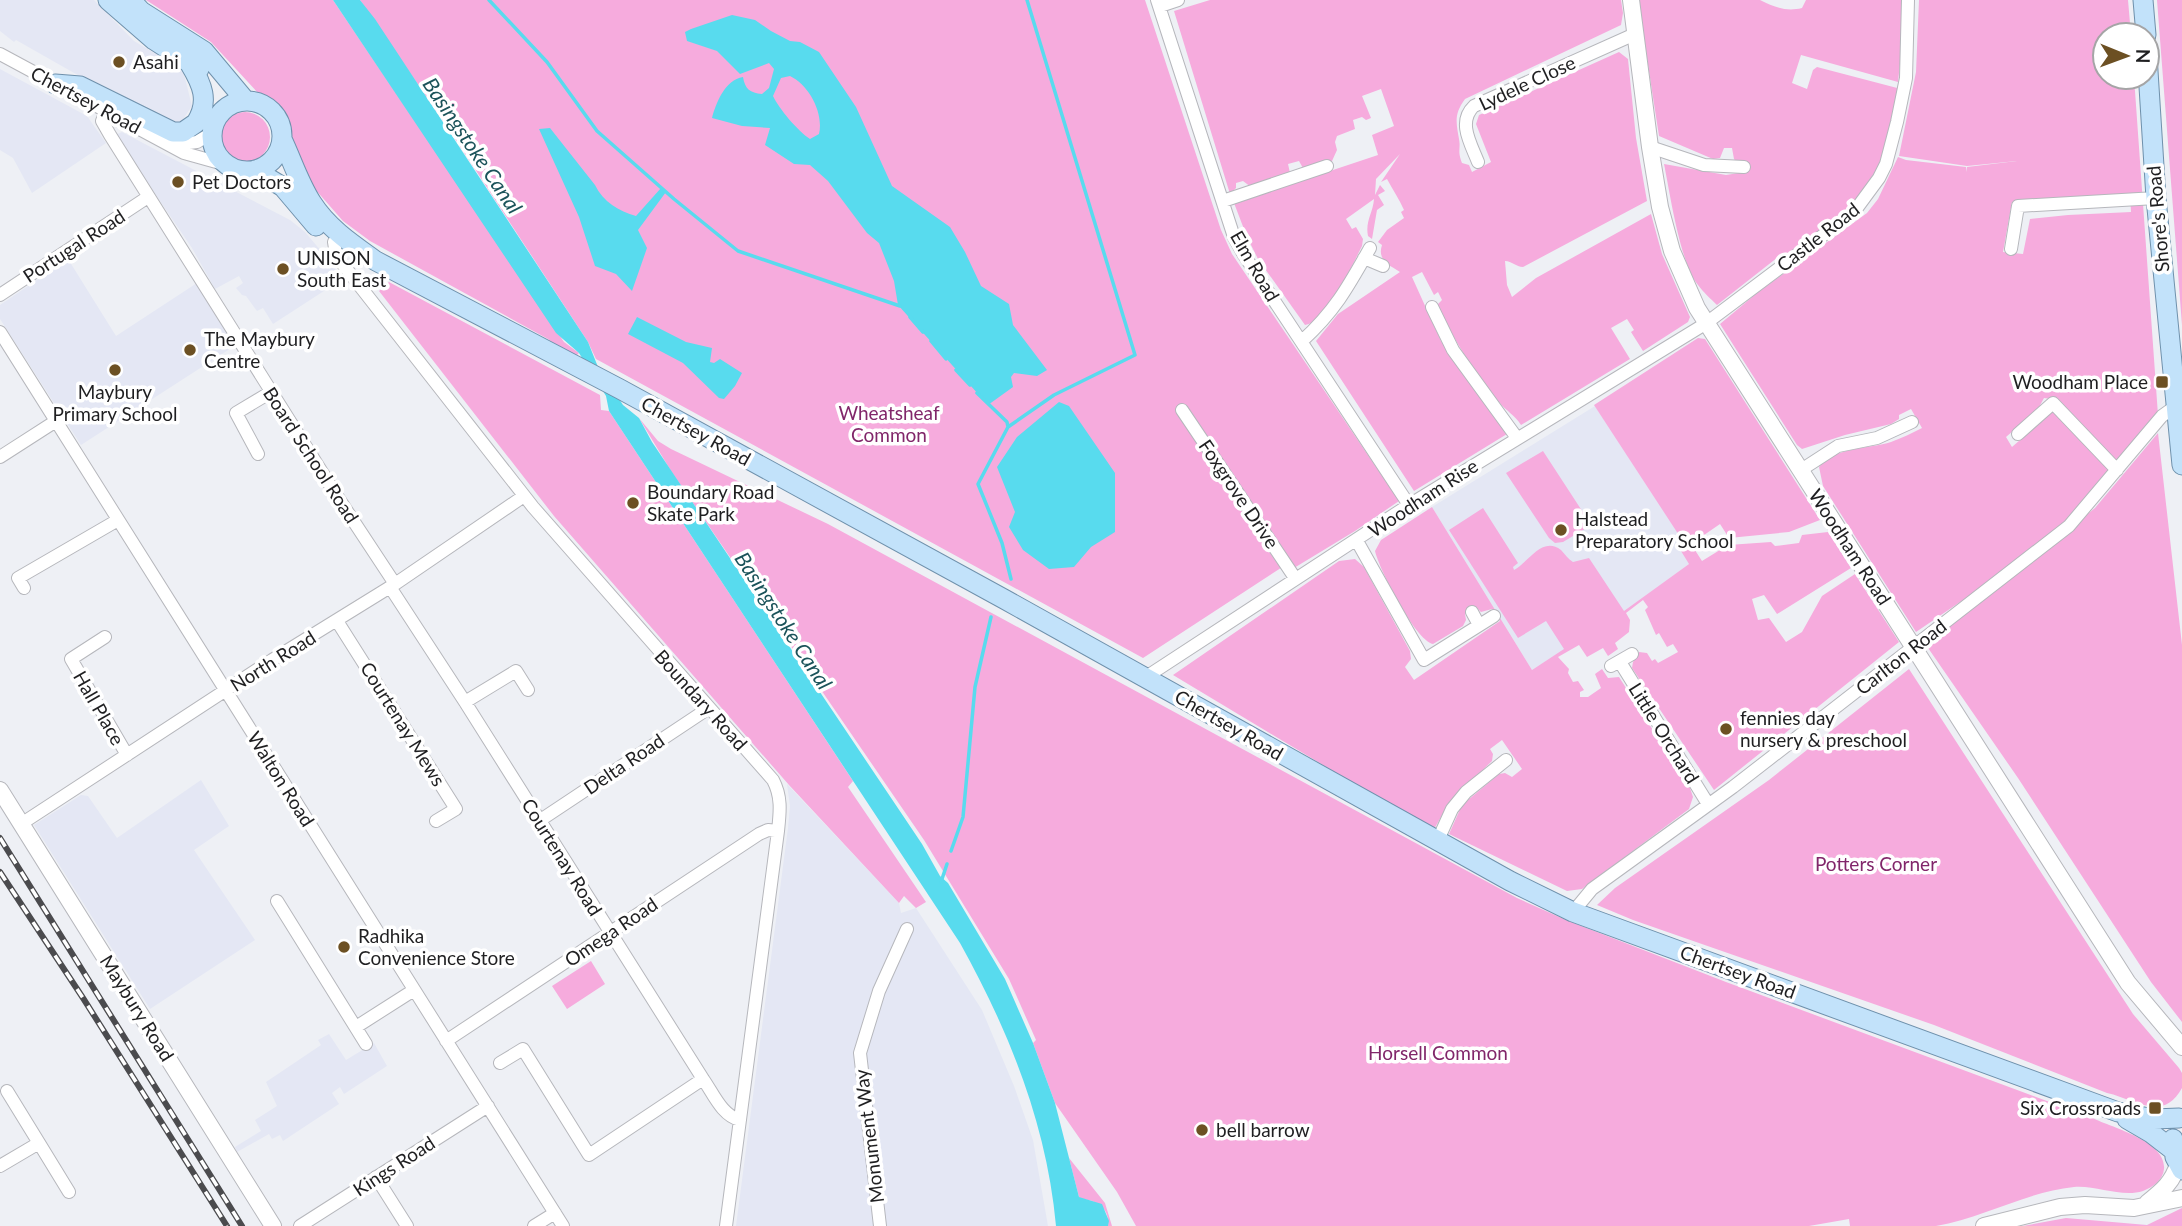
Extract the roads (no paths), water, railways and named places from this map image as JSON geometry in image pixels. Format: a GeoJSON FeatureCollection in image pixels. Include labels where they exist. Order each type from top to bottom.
{"type":"FeatureCollection","features":[{"type":"Feature","properties":{"kind":"main road"},"geometry":{"type":"LineString","coordinates":[[108,0],[154,40],[198,69],[211,83],[219,113],[212,133],[215,151],[227,165],[238,170],[255,170],[275,157],[282,139],[282,129],[272,111],[255,101],[245,100],[235,102],[219,113]]}},
{"type":"Feature","properties":{"kind":"main road"},"geometry":{"type":"LineString","coordinates":[[131,0],[141,11],[204,51],[245,100]]}},
{"type":"Feature","properties":{"kind":"main road"},"geometry":{"type":"LineString","coordinates":[[2143,0],[2145,21]]}},
{"type":"Feature","properties":{"kind":"main road"},"geometry":{"type":"LineString","coordinates":[[55,84],[80,86],[168,131],[178,132],[196,123],[204,104],[202,88],[190,64]]}},
{"type":"Feature","properties":{"kind":"main road","name":"Shore's Road"},"geometry":{"type":"LineString","coordinates":[[2149,91],[2155,198],[2182,466]]}},
{"type":"Feature","properties":{"kind":"main road","name":"Chertsey Road"},"geometry":{"type":"LineString","coordinates":[[282,139],[312,204],[345,251]]}},
{"type":"Feature","properties":{"kind":"main road","name":"Chertsey Road"},"geometry":{"type":"LineString","coordinates":[[255,170],[283,187],[310,220],[345,251],[376,261],[620,389],[1146,677],[1437,842],[1573,912],[2118,1112],[2154,1119],[2180,1115]]}},
{"type":"Feature","properties":{"kind":"main road","name":"Chertsey Road"},"geometry":{"type":"LineString","coordinates":[[2118,1112],[2151,1133],[2178,1161]]}},
{"type":"Feature","properties":{"kind":"main road"},"geometry":{"type":"LineString","coordinates":[[2178,1161],[2173,1136],[2180,1115]]}},
{"type":"Feature","properties":{"kind":"street"},"geometry":{"type":"LineString","coordinates":[[1158,3],[1178,0]]}},
{"type":"Feature","properties":{"kind":"street","name":"Woodham Road"},"geometry":{"type":"LineString","coordinates":[[1631,0],[1659,201],[1672,251],[1705,324],[2129,983],[2182,1047]]}},
{"type":"Feature","properties":{"kind":"street","name":"Castle Road"},"geometry":{"type":"LineString","coordinates":[[1705,324],[1854,212],[1872,190],[1886,164],[1906,78],[1909,0]]}},
{"type":"Feature","properties":{"kind":"street","name":"Elm Road"},"geometry":{"type":"LineString","coordinates":[[1158,3],[1234,237],[1409,505]]}},
{"type":"Feature","properties":{"kind":"street","name":"Lydele Close"},"geometry":{"type":"LineString","coordinates":[[1478,162],[1465,126],[1467,114],[1474,106],[1635,34]]}},
{"type":"Feature","properties":{"kind":"street","name":"Chertsey Road"},"geometry":{"type":"LineString","coordinates":[[0,54],[192,156],[227,165]]}},
{"type":"Feature","properties":{"kind":"street","name":"Board School Road"},"geometry":{"type":"LineString","coordinates":[[106,111],[102,121],[392,586]]}},
{"type":"Feature","properties":{"kind":"street"},"geometry":{"type":"LineString","coordinates":[[172,145],[197,142],[212,133]]}},
{"type":"Feature","properties":{"kind":"street"},"geometry":{"type":"LineString","coordinates":[[1650,147],[1704,165],[1744,167]]}},
{"type":"Feature","properties":{"kind":"street"},"geometry":{"type":"LineString","coordinates":[[1223,201],[1327,166]]}},
{"type":"Feature","properties":{"kind":"street","name":"Portugal Road"},"geometry":{"type":"LineString","coordinates":[[0,295],[148,197]]}},
{"type":"Feature","properties":{"kind":"street"},"geometry":{"type":"LineString","coordinates":[[2011,249],[2018,206],[2155,198]]}},
{"type":"Feature","properties":{"kind":"street","name":"Boundary Road"},"geometry":{"type":"LineString","coordinates":[[345,251],[524,496],[773,780],[780,799],[778,831],[726,1226]]}},
{"type":"Feature","properties":{"kind":"street"},"geometry":{"type":"LineString","coordinates":[[1302,341],[1322,324],[1335,307],[1367,253],[1383,265]]}},
{"type":"Feature","properties":{"kind":"street"},"geometry":{"type":"LineString","coordinates":[[1432,307],[1453,350],[1517,438]]}},
{"type":"Feature","properties":{"kind":"street","name":"Woodham Rise"},"geometry":{"type":"LineString","coordinates":[[1146,677],[1409,505],[1705,324]]}},
{"type":"Feature","properties":{"kind":"street","name":"Walton Road"},"geometry":{"type":"LineString","coordinates":[[0,332],[563,1226]]}},
{"type":"Feature","properties":{"kind":"street"},"geometry":{"type":"LineString","coordinates":[[258,454],[236,413],[271,392]]}},
{"type":"Feature","properties":{"kind":"street"},"geometry":{"type":"LineString","coordinates":[[2018,434],[2053,403],[2117,470]]}},
{"type":"Feature","properties":{"kind":"street","name":"Carlton Road"},"geometry":{"type":"LineString","coordinates":[[1573,912],[1592,889],[1708,804],[2068,526],[2162,416],[2176,407]]}},
{"type":"Feature","properties":{"kind":"street","name":"Foxgrove Drive"},"geometry":{"type":"LineString","coordinates":[[1182,410],[1295,578]]}},
{"type":"Feature","properties":{"kind":"street"},"geometry":{"type":"LineString","coordinates":[[0,457],[56,421]]}},
{"type":"Feature","properties":{"kind":"street"},"geometry":{"type":"LineString","coordinates":[[1801,470],[1838,446],[1877,438],[1912,422]]}},
{"type":"Feature","properties":{"kind":"street","name":"North Road"},"geometry":{"type":"LineString","coordinates":[[21,824],[392,586],[524,496]]}},
{"type":"Feature","properties":{"kind":"street"},"geometry":{"type":"LineString","coordinates":[[24,588],[18,578],[118,520]]}},
{"type":"Feature","properties":{"kind":"street"},"geometry":{"type":"LineString","coordinates":[[1357,541],[1420,663],[1494,616]]}},
{"type":"Feature","properties":{"kind":"street","name":"Courtenay Road"},"geometry":{"type":"LineString","coordinates":[[392,586],[703,1079],[724,1110],[732,1117],[740,1119]]}},
{"type":"Feature","properties":{"kind":"street"},"geometry":{"type":"LineString","coordinates":[[1472,612],[1479,625]]}},
{"type":"Feature","properties":{"kind":"street","name":"Courtenay Mews"},"geometry":{"type":"LineString","coordinates":[[337,621],[456,808],[436,821]]}},
{"type":"Feature","properties":{"kind":"street","name":"Hall Place"},"geometry":{"type":"LineString","coordinates":[[105,637],[71,659],[127,755]]}},
{"type":"Feature","properties":{"kind":"street","name":"Little Orchard"},"geometry":{"type":"LineString","coordinates":[[1632,654],[1615,664],[1708,804]]}},
{"type":"Feature","properties":{"kind":"street"},"geometry":{"type":"LineString","coordinates":[[466,702],[516,671],[528,691]]}},
{"type":"Feature","properties":{"kind":"street","name":"Delta Road"},"geometry":{"type":"LineString","coordinates":[[540,821],[709,708]]}},
{"type":"Feature","properties":{"kind":"street"},"geometry":{"type":"LineString","coordinates":[[1437,842],[1452,809],[1466,792],[1507,760]]}},
{"type":"Feature","properties":{"kind":"street","name":"Maybury Road"},"geometry":{"type":"LineString","coordinates":[[0,790],[274,1226]]}},
{"type":"Feature","properties":{"kind":"street","name":"Omega Road"},"geometry":{"type":"LineString","coordinates":[[446,1041],[759,834],[768,830],[778,831]]}},
{"type":"Feature","properties":{"kind":"street"},"geometry":{"type":"LineString","coordinates":[[277,909],[334,1006],[356,1027],[366,1044]]}},
{"type":"Feature","properties":{"kind":"street","name":"Monument Way"},"geometry":{"type":"LineString","coordinates":[[880,1226],[860,1053],[879,991],[907,929]]}},
{"type":"Feature","properties":{"kind":"street"},"geometry":{"type":"LineString","coordinates":[[356,1027],[414,990]]}},
{"type":"Feature","properties":{"kind":"street"},"geometry":{"type":"LineString","coordinates":[[500,1063],[523,1049],[589,1155],[703,1079]]}},
{"type":"Feature","properties":{"kind":"street"},"geometry":{"type":"LineString","coordinates":[[6,1091],[69,1192]]}},
{"type":"Feature","properties":{"kind":"street","name":"Kings Road"},"geometry":{"type":"LineString","coordinates":[[300,1226],[488,1106]]}},
{"type":"Feature","properties":{"kind":"street"},"geometry":{"type":"LineString","coordinates":[[0,1166],[39,1143]]}},
{"type":"Feature","properties":{"kind":"street"},"geometry":{"type":"LineString","coordinates":[[2143,1206],[2165,1189],[2178,1161]]}},
{"type":"Feature","properties":{"kind":"street"},"geometry":{"type":"LineString","coordinates":[[376,1177],[407,1226]]}},
{"type":"Feature","properties":{"kind":"street"},"geometry":{"type":"LineString","coordinates":[[1984,1226],[2060,1207],[2143,1206],[2182,1198]]}},
{"type":"Feature","properties":{"kind":"street"},"geometry":{"type":"LineString","coordinates":[[534,1226],[555,1213]]}},
{"type":"Feature","properties":{"kind":"water","name":"Basingstoke Canal"},"geometry":{"type":"Polygon","coordinates":[[[333,0],[360,0],[375,19],[588,342],[598,367],[623,405],[639,418],[652,442],[922,844],[940,876],[948,883],[1005,979],[1033,1043],[1055,1103],[1079,1197],[1102,1204],[1109,1221],[1108,1226],[1056,1226],[1051,1188],[1035,1115],[1010,1045],[960,943],[609,411],[606,396],[579,353],[556,333],[333,0]]]}},
{"type":"Feature","properties":{"kind":"water"},"geometry":{"type":"Polygon","coordinates":[[[732,15],[755,20],[790,41],[800,42],[819,52],[856,107],[892,186],[950,227],[981,286],[1009,304],[1013,325],[1047,370],[1037,376],[1014,373],[1011,377],[1013,387],[988,405],[898,305],[894,281],[879,243],[867,233],[828,181],[810,165],[794,164],[765,145],[770,128],[742,126],[712,118],[719,99],[731,83],[743,77],[749,90],[762,94],[769,88],[774,69],[769,63],[740,74],[717,51],[687,41],[685,32],[732,15]],[[790,76],[781,78],[773,96],[789,119],[810,139],[819,134],[819,117],[814,100],[797,80],[790,76]]]}},
{"type":"Feature","properties":{"kind":"water"},"geometry":{"type":"Polygon","coordinates":[[[550,128],[602,196],[618,208],[636,216],[661,188],[666,192],[638,230],[647,248],[632,291],[616,274],[595,266],[579,217],[539,129],[550,128]]]}},
{"type":"Feature","properties":{"kind":"water"},"geometry":{"type":"Polygon","coordinates":[[[637,317],[686,342],[712,348],[710,362],[714,363],[720,359],[742,373],[735,386],[724,399],[719,398],[683,363],[628,334],[637,317]]]}},
{"type":"Feature","properties":{"kind":"water"},"geometry":{"type":"Polygon","coordinates":[[[1059,402],[1069,406],[1115,473],[1115,532],[1091,547],[1074,567],[1049,569],[1023,550],[1009,527],[1015,512],[997,467],[1017,437],[1059,402]]]}},
{"type":"Feature","properties":{"kind":"waterway"},"geometry":{"type":"LineString","coordinates":[[489,0],[547,62],[597,131],[738,251],[900,306]]}},
{"type":"Feature","properties":{"kind":"waterway"},"geometry":{"type":"LineString","coordinates":[[1011,579],[1002,543],[978,484],[1008,427],[1054,395],[1135,355],[1027,0]]}},
{"type":"Feature","properties":{"kind":"waterway"},"geometry":{"type":"LineString","coordinates":[[910,317],[923,332]]}},
{"type":"Feature","properties":{"kind":"waterway"},"geometry":{"type":"LineString","coordinates":[[931,341],[946,359]]}},
{"type":"Feature","properties":{"kind":"waterway"},"geometry":{"type":"LineString","coordinates":[[956,370],[970,385]]}},
{"type":"Feature","properties":{"kind":"waterway"},"geometry":{"type":"LineString","coordinates":[[977,393],[1007,422],[1008,427]]}},
{"type":"Feature","properties":{"kind":"waterway"},"geometry":{"type":"LineString","coordinates":[[951,851],[963,817],[975,687],[991,617]]}},
{"type":"Feature","properties":{"kind":"waterway"},"geometry":{"type":"LineString","coordinates":[[941,882],[947,864]]}},
{"type":"Feature","properties":{"kind":"railway"},"geometry":{"type":"LineString","coordinates":[[0,838],[242,1226]]}},
{"type":"Feature","properties":{"kind":"railway"},"geometry":{"type":"LineString","coordinates":[[0,872],[227,1226]]}},
{"type":"Feature","properties":{"kind":"place","name":"Asahi"},"geometry":{"type":"Point","coordinates":[119,62]}},
{"type":"Feature","properties":{"kind":"place","name":"Pet Doctors"},"geometry":{"type":"Point","coordinates":[178,182]}},
{"type":"Feature","properties":{"kind":"place","name":"UNISON South East"},"geometry":{"type":"Point","coordinates":[283,269]}},
{"type":"Feature","properties":{"kind":"place","name":"The Maybury Centre"},"geometry":{"type":"Point","coordinates":[190,350]}},
{"type":"Feature","properties":{"kind":"place","name":"Maybury Primary School"},"geometry":{"type":"Point","coordinates":[115,370]}},
{"type":"Feature","properties":{"kind":"place","name":"Woodham Place"},"geometry":{"type":"Point","coordinates":[2162,382]}},
{"type":"Feature","properties":{"kind":"place","name":"Boundary Road Skate Park"},"geometry":{"type":"Point","coordinates":[633,503]}},
{"type":"Feature","properties":{"kind":"place","name":"Halstead Preparatory School"},"geometry":{"type":"Point","coordinates":[1561,530]}},
{"type":"Feature","properties":{"kind":"place","name":"fennies day nursery & preschool"},"geometry":{"type":"Point","coordinates":[1726,729]}},
{"type":"Feature","properties":{"kind":"place","name":"Radhika Convenience Store"},"geometry":{"type":"Point","coordinates":[344,947]}},
{"type":"Feature","properties":{"kind":"place","name":"Six Crossroads"},"geometry":{"type":"Point","coordinates":[2155,1108]}},
{"type":"Feature","properties":{"kind":"place","name":"bell barrow"},"geometry":{"type":"Point","coordinates":[1202,1130]}},
{"type":"Feature","properties":{"kind":"park label","name":"Wheatsheaf Common"},"geometry":{"type":"Point","coordinates":[889,424]}},
{"type":"Feature","properties":{"kind":"park label","name":"Potters Corner"},"geometry":{"type":"Point","coordinates":[1876,864]}},
{"type":"Feature","properties":{"kind":"park label","name":"Horsell Common"},"geometry":{"type":"Point","coordinates":[1438,1053]}}]}
